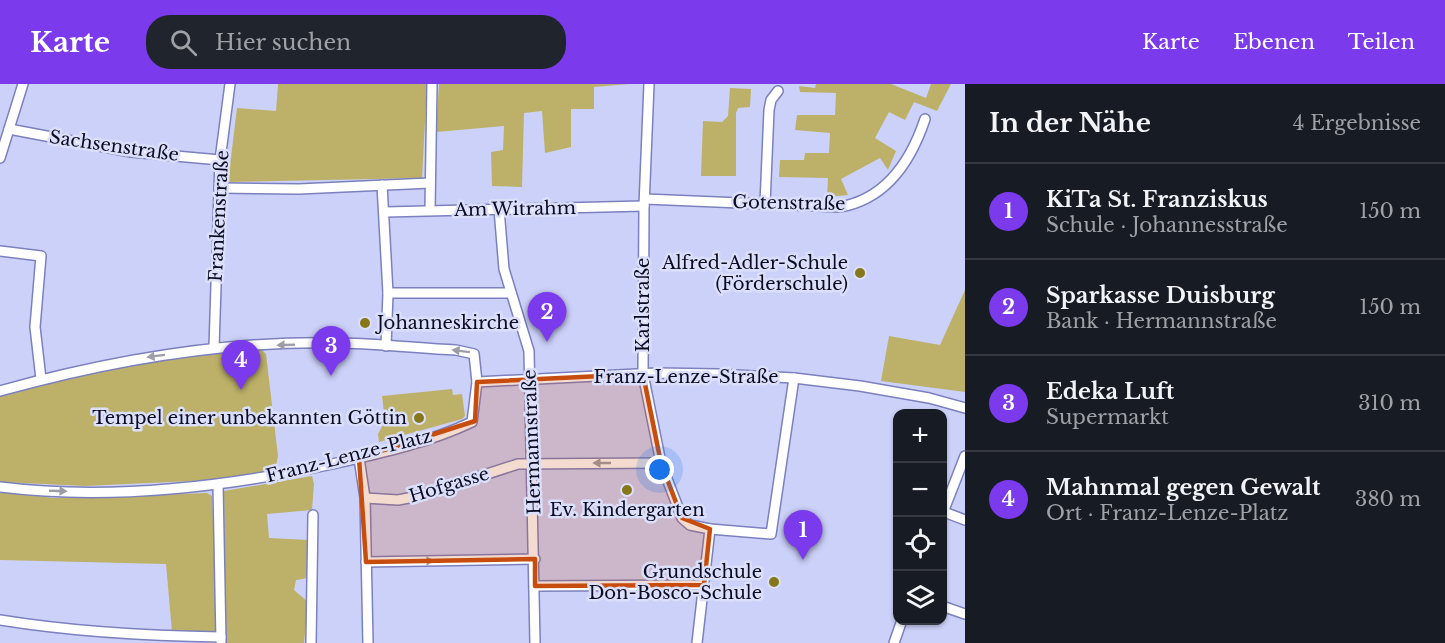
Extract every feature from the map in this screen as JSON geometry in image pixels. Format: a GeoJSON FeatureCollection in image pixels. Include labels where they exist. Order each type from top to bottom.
{"type":"FeatureCollection","features":[{"type":"Feature","properties":{"kind":"street"},"geometry":{"type":"LineString","coordinates":[[0,158],[23,84]]}},
{"type":"Feature","properties":{"kind":"street","name":"Frankenstraße"},"geometry":{"type":"LineString","coordinates":[[214,348],[220,160],[230,84]]}},
{"type":"Feature","properties":{"kind":"street"},"geometry":{"type":"LineString","coordinates":[[430,210],[432,84]]}},
{"type":"Feature","properties":{"kind":"street","name":"Karlstraße"},"geometry":{"type":"LineString","coordinates":[[649,84],[644,202],[643,374],[661,463],[682,518],[690,525],[771,534],[794,378]]}},
{"type":"Feature","properties":{"kind":"street"},"geometry":{"type":"LineString","coordinates":[[765,204],[768,111],[771,100],[778,91]]}},
{"type":"Feature","properties":{"kind":"street","name":"Gotenstraße"},"geometry":{"type":"LineString","coordinates":[[644,202],[840,207],[871,198],[891,181],[913,147],[925,119]]}},
{"type":"Feature","properties":{"kind":"street","name":"Sachsenstraße"},"geometry":{"type":"LineString","coordinates":[[9,129],[131,152],[220,160]]}},
{"type":"Feature","properties":{"kind":"street"},"geometry":{"type":"LineString","coordinates":[[219,188],[298,189],[430,183]]}},
{"type":"Feature","properties":{"kind":"street"},"geometry":{"type":"LineString","coordinates":[[381,185],[385,212],[388,293],[386,346]]}},
{"type":"Feature","properties":{"kind":"street","name":"Am Witrahm"},"geometry":{"type":"LineString","coordinates":[[385,212],[644,202]]}},
{"type":"Feature","properties":{"kind":"street","name":"Hermannstraße"},"geometry":{"type":"LineString","coordinates":[[499,209],[501,254],[529,351],[536,643]]}},
{"type":"Feature","properties":{"kind":"street"},"geometry":{"type":"LineString","coordinates":[[0,251],[41,256],[35,327],[41,379]]}},
{"type":"Feature","properties":{"kind":"street"},"geometry":{"type":"LineString","coordinates":[[388,293],[511,293]]}},
{"type":"Feature","properties":{"kind":"street","name":"Franz-Lenze-Platz"},"geometry":{"type":"LineString","coordinates":[[0,391],[41,379],[138,359],[214,348],[342,343],[472,353],[477,382],[472,422],[433,437],[359,458],[218,484],[176,489],[84,492],[0,487]]}},
{"type":"Feature","properties":{"kind":"street","name":"Franz-Lenze-Straße"},"geometry":{"type":"LineString","coordinates":[[477,382],[643,374],[717,374],[794,378],[895,391],[965,408]]}},
{"type":"Feature","properties":{"kind":"street"},"geometry":{"type":"LineString","coordinates":[[947,503],[965,456]]}},
{"type":"Feature","properties":{"kind":"street"},"geometry":{"type":"LineString","coordinates":[[359,458],[365,498],[368,643]]}},
{"type":"Feature","properties":{"kind":"street","name":"Hofgasse"},"geometry":{"type":"LineString","coordinates":[[365,498],[399,500],[518,464],[661,463]]}},
{"type":"Feature","properties":{"kind":"street"},"geometry":{"type":"LineString","coordinates":[[0,620],[149,640],[221,640],[218,484]]}},
{"type":"Feature","properties":{"kind":"street"},"geometry":{"type":"LineString","coordinates":[[947,514],[965,520]]}},
{"type":"Feature","properties":{"kind":"street"},"geometry":{"type":"LineString","coordinates":[[311,643],[313,515]]}},
{"type":"Feature","properties":{"kind":"street"},"geometry":{"type":"LineString","coordinates":[[697,643],[710,529]]}},
{"type":"Feature","properties":{"kind":"street"},"geometry":{"type":"LineString","coordinates":[[366,562],[535,559]]}},
{"type":"Feature","properties":{"kind":"street"},"geometry":{"type":"LineString","coordinates":[[535,586],[704,585]]}},
{"type":"Feature","properties":{"kind":"street"},"geometry":{"type":"LineString","coordinates":[[947,608],[965,614]]}},
{"type":"Feature","properties":{"kind":"street"},"geometry":{"type":"LineString","coordinates":[[894,643],[901,625]]}},
{"type":"Feature","properties":{"kind":"highlighted area"},"geometry":{"type":"Polygon","coordinates":[[[643,374],[661,463],[682,518],[710,529],[704,585],[535,586],[535,559],[366,562],[359,458],[475,421],[477,382],[643,374]]]}},
{"type":"Feature","properties":{"kind":"shaded area"},"geometry":{"type":"Polygon","coordinates":[[[278,84],[427,84],[422,178],[228,182],[237,108],[276,111],[278,84]]]}},
{"type":"Feature","properties":{"kind":"shaded area"},"geometry":{"type":"Polygon","coordinates":[[[439,84],[629,84],[594,87],[594,109],[571,109],[571,147],[545,153],[542,111],[524,113],[522,187],[492,186],[491,152],[503,150],[504,126],[436,132],[439,84]]]}},
{"type":"Feature","properties":{"kind":"shaded area"},"geometry":{"type":"Polygon","coordinates":[[[816,84],[891,84],[926,98],[931,84],[951,84],[937,111],[914,102],[905,120],[889,112],[875,138],[896,151],[888,170],[880,158],[841,179],[848,195],[827,197],[828,178],[779,177],[780,160],[804,160],[805,153],[829,153],[830,133],[795,130],[797,115],[835,115],[836,93],[800,92],[799,86],[815,88],[816,84]]]}},
{"type":"Feature","properties":{"kind":"shaded area"},"geometry":{"type":"Polygon","coordinates":[[[730,88],[751,89],[750,107],[738,108],[736,113],[736,176],[701,176],[703,121],[722,122],[728,116],[730,88]]]}},
{"type":"Feature","properties":{"kind":"shaded area"},"geometry":{"type":"Polygon","coordinates":[[[965,290],[965,392],[881,381],[889,336],[940,345],[965,290]]]}},
{"type":"Feature","properties":{"kind":"shaded area"},"geometry":{"type":"Polygon","coordinates":[[[261,349],[266,354],[278,456],[275,470],[214,480],[85,486],[0,482],[0,396],[63,377],[129,364],[261,349]]]}},
{"type":"Feature","properties":{"kind":"shaded area"},"geometry":{"type":"Polygon","coordinates":[[[452,389],[453,395],[462,394],[465,416],[462,419],[379,442],[378,434],[385,421],[382,396],[452,389]]]}},
{"type":"Feature","properties":{"kind":"shaded area"},"geometry":{"type":"Polygon","coordinates":[[[312,476],[314,484],[312,510],[267,514],[269,538],[309,540],[308,578],[296,580],[294,590],[308,602],[304,643],[226,643],[224,491],[312,476]]]}},
{"type":"Feature","properties":{"kind":"shaded area"},"geometry":{"type":"Polygon","coordinates":[[[0,492],[54,498],[207,493],[212,496],[218,631],[172,632],[166,564],[0,560],[0,492]]]}},
{"type":"Feature","properties":{"kind":"place","name":"Alfred-Adler-Schule (Förderschule)"},"geometry":{"type":"Point","coordinates":[860,273]}},
{"type":"Feature","properties":{"kind":"place","name":"Johanneskirche"},"geometry":{"type":"Point","coordinates":[365,323]}},
{"type":"Feature","properties":{"kind":"place","name":"Sparkasse Duisburg"},"geometry":{"type":"Point","coordinates":[547,342]}},
{"type":"Feature","properties":{"kind":"place","name":"Edeka Luft"},"geometry":{"type":"Point","coordinates":[331,376]}},
{"type":"Feature","properties":{"kind":"place","name":"Mahnmal gegen Gewalt"},"geometry":{"type":"Point","coordinates":[241,390]}},
{"type":"Feature","properties":{"kind":"place","name":"Tempel einer unbekannten Göttin"},"geometry":{"type":"Point","coordinates":[419,418]}},
{"type":"Feature","properties":{"kind":"place","name":"Ev. Kindergarten"},"geometry":{"type":"Point","coordinates":[627,490]}},
{"type":"Feature","properties":{"kind":"place","name":"KiTa St. Franziskus"},"geometry":{"type":"Point","coordinates":[803,560]}},
{"type":"Feature","properties":{"kind":"place","name":"Grundschule Don-Bosco-Schule"},"geometry":{"type":"Point","coordinates":[774,582]}}]}
